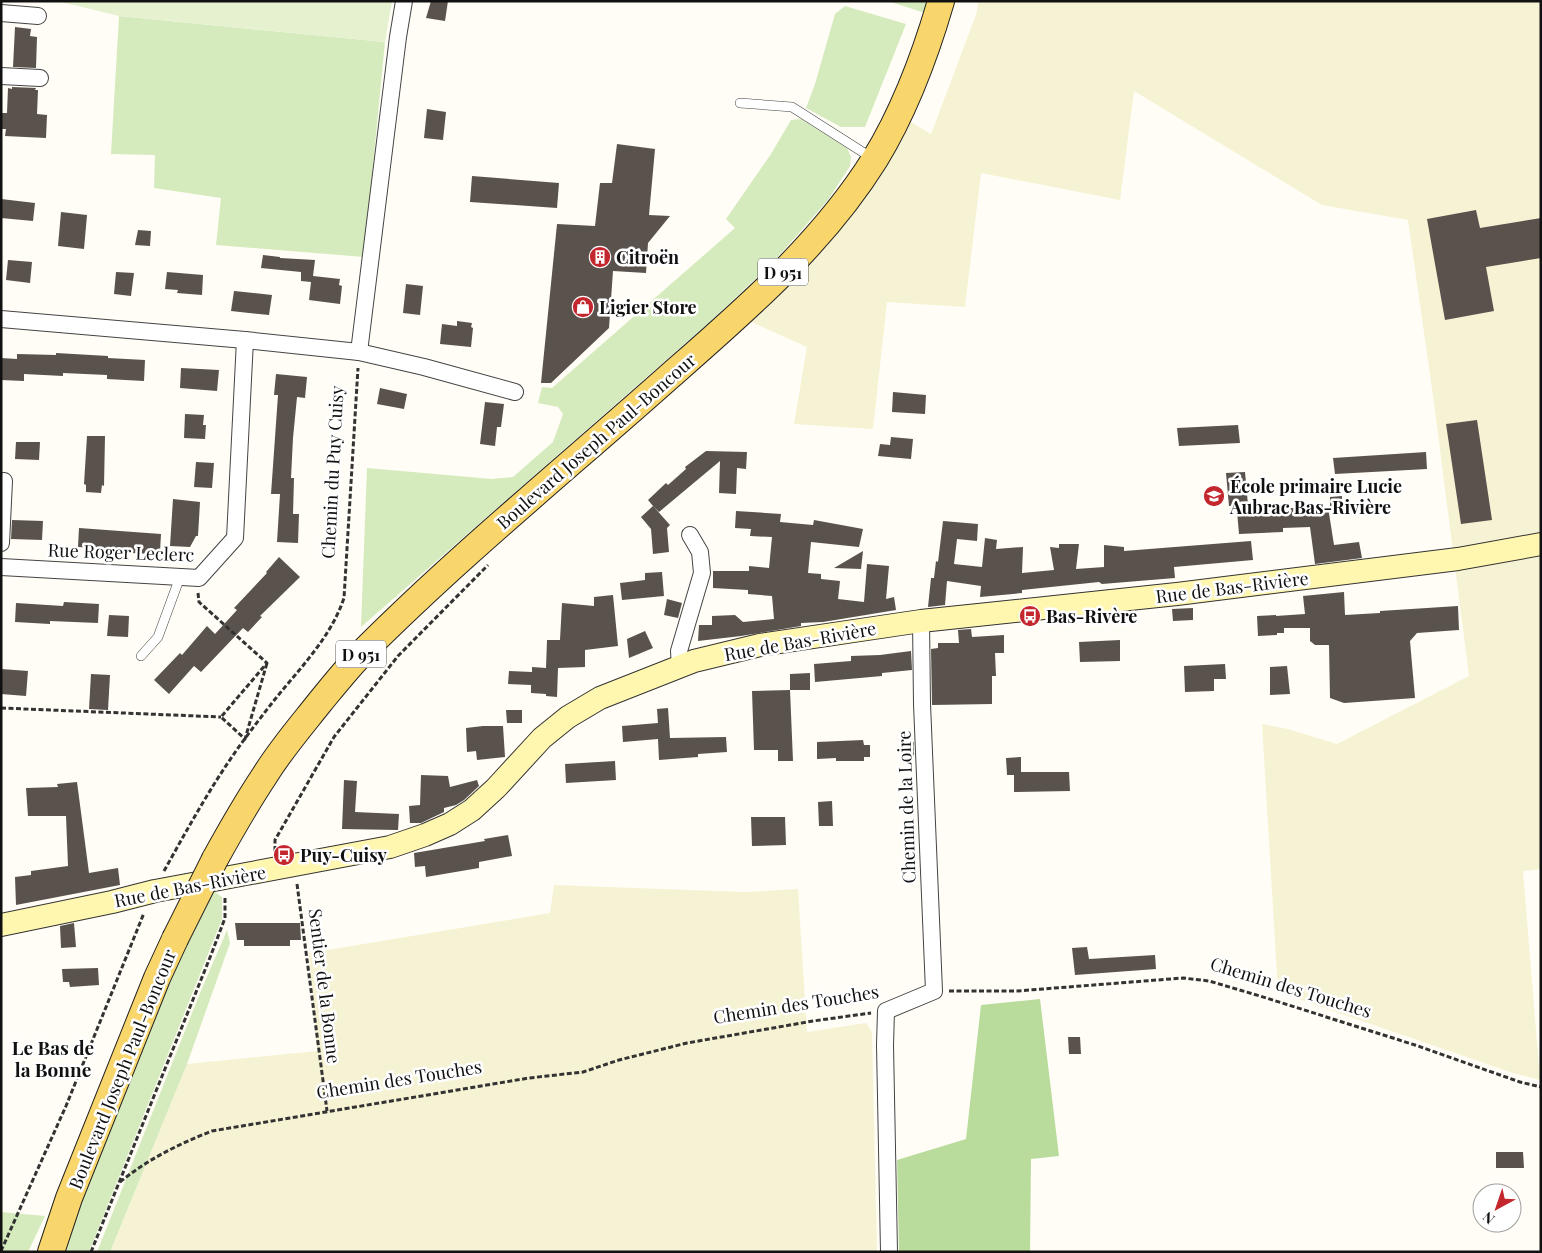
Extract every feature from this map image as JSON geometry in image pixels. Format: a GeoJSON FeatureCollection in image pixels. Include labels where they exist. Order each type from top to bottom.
{"type":"FeatureCollection","features":[{"type":"Feature","properties":{"kind":"main road","name":"Boulevard Joseph Paul-Boncour"},"geometry":{"type":"LineString","coordinates":[[44,1252],[69,1198],[157,978],[175,939],[220,869],[238,818],[294,734],[363,652],[464,557],[740,314],[808,246],[844,203],[874,159],[912,88],[928,45],[941,1]]}},
{"type":"Feature","properties":{"kind":"main road","name":"Boulevard Joseph Paul-Boncour"},"geometry":{"type":"LineString","coordinates":[[51,1252],[69,1198]]}},
{"type":"Feature","properties":{"kind":"street"},"geometry":{"type":"LineString","coordinates":[[359,352],[404,1]]}},
{"type":"Feature","properties":{"kind":"street"},"geometry":{"type":"LineString","coordinates":[[1,13],[38,16]]}},
{"type":"Feature","properties":{"kind":"street"},"geometry":{"type":"LineString","coordinates":[[1,76],[40,78]]}},
{"type":"Feature","properties":{"kind":"street"},"geometry":{"type":"LineString","coordinates":[[1,319],[359,352],[424,367],[515,392]]}},
{"type":"Feature","properties":{"kind":"street","name":"Rue Roger Leclerc"},"geometry":{"type":"LineString","coordinates":[[1,568],[199,578],[235,538],[245,340]]}},
{"type":"Feature","properties":{"kind":"street"},"geometry":{"type":"LineString","coordinates":[[1,543],[4,480]]}},
{"type":"Feature","properties":{"kind":"street"},"geometry":{"type":"LineString","coordinates":[[680,667],[679,651],[702,573],[700,552],[690,535]]}},
{"type":"Feature","properties":{"kind":"street","name":"Rue de Bas-Rivière"},"geometry":{"type":"LineString","coordinates":[[1,925],[112,902],[155,891],[220,869],[286,867],[390,847],[425,835],[450,824],[472,810],[496,788],[542,738],[568,717],[600,698],[694,662],[760,645],[921,621],[1177,594],[1458,560],[1541,544]]}},
{"type":"Feature","properties":{"kind":"street","name":"Chemin de la Loire"},"geometry":{"type":"LineString","coordinates":[[921,621],[922,704],[934,991]]}},
{"type":"Feature","properties":{"kind":"street","name":"Chemin des Touches"},"geometry":{"type":"LineString","coordinates":[[886,1011],[934,991]]}},
{"type":"Feature","properties":{"kind":"street"},"geometry":{"type":"LineString","coordinates":[[886,1011],[888,1252]]}},
{"type":"Feature","properties":{"kind":"lane"},"geometry":{"type":"LineString","coordinates":[[740,103],[792,107],[874,159]]}},
{"type":"Feature","properties":{"kind":"lane"},"geometry":{"type":"LineString","coordinates":[[140,656],[158,637],[180,577]]}},
{"type":"Feature","properties":{"kind":"path","name":"Chemin du Puy Cuisy"},"geometry":{"type":"LineString","coordinates":[[1,1251],[66,1106],[159,879],[203,802],[245,738],[322,641],[340,612],[344,598],[359,352]]}},
{"type":"Feature","properties":{"kind":"path","name":"Sentier de la Bonne"},"geometry":{"type":"LineString","coordinates":[[327,1111],[286,867],[274,858],[275,840],[334,737],[398,656],[488,565]]}},
{"type":"Feature","properties":{"kind":"path"},"geometry":{"type":"LineString","coordinates":[[199,578],[197,589],[199,602],[267,663]]}},
{"type":"Feature","properties":{"kind":"path"},"geometry":{"type":"LineString","coordinates":[[1,708],[221,717],[245,738],[267,663]]}},
{"type":"Feature","properties":{"kind":"path"},"geometry":{"type":"LineString","coordinates":[[221,717],[267,663]]}},
{"type":"Feature","properties":{"kind":"path"},"geometry":{"type":"LineString","coordinates":[[91,1252],[225,918],[220,869]]}},
{"type":"Feature","properties":{"kind":"path","name":"Chemin des Touches"},"geometry":{"type":"LineString","coordinates":[[934,991],[1017,991],[1183,978],[1209,981],[1415,1045],[1520,1082],[1541,1087]]}},
{"type":"Feature","properties":{"kind":"path","name":"Chemin des Touches"},"geometry":{"type":"LineString","coordinates":[[120,1182],[137,1169],[172,1148],[212,1131],[529,1078],[583,1072],[619,1060],[687,1043],[813,1021],[886,1011]]}},
{"type":"Feature","properties":{"kind":"shaded area"},"geometry":{"type":"Polygon","coordinates":[[[978,1],[1541,1],[1541,869],[1523,871],[1540,1080],[1513,1073],[1278,992],[1262,724],[1288,729],[1337,744],[1469,676],[1434,403],[1408,220],[1322,205],[1134,91],[1120,200],[981,173],[965,307],[887,302],[873,429],[794,424],[807,347],[747,320],[909,121],[931,134],[977,12],[978,1]]]}},
{"type":"Feature","properties":{"kind":"shaded area"},"geometry":{"type":"Polygon","coordinates":[[[554,885],[744,892],[798,889],[807,1032],[866,1023],[872,1032],[877,1252],[110,1252],[187,1064],[317,1051],[309,953],[550,913],[554,885]]]}},
{"type":"Feature","properties":{"kind":"green space"},"geometry":{"type":"Polygon","coordinates":[[[57,1],[392,1],[385,42],[119,16],[57,1]]]}},
{"type":"Feature","properties":{"kind":"green space"},"geometry":{"type":"Polygon","coordinates":[[[888,1],[934,1],[931,15],[888,1]]]}},
{"type":"Feature","properties":{"kind":"green space"},"geometry":{"type":"Polygon","coordinates":[[[845,6],[906,24],[865,127],[841,127],[806,108],[815,84],[835,14],[845,6]]]}},
{"type":"Feature","properties":{"kind":"green space"},"geometry":{"type":"Polygon","coordinates":[[[119,16],[385,42],[364,257],[216,245],[221,198],[154,188],[155,155],[111,154],[119,16]]]}},
{"type":"Feature","properties":{"kind":"green space"},"geometry":{"type":"Polygon","coordinates":[[[801,119],[847,148],[851,157],[850,166],[828,200],[777,258],[713,319],[361,627],[367,468],[492,479],[513,477],[553,442],[563,414],[558,407],[538,403],[542,387],[552,388],[735,228],[726,219],[771,154],[791,120],[801,119]]]}},
{"type":"Feature","properties":{"kind":"green space"},"geometry":{"type":"Polygon","coordinates":[[[212,890],[222,897],[222,919],[89,1252],[59,1252],[151,1024],[212,890]]]}},
{"type":"Feature","properties":{"kind":"green space"},"geometry":{"type":"Polygon","coordinates":[[[227,930],[230,943],[187,1064],[110,1252],[97,1252],[200,993],[227,930]]]}},
{"type":"Feature","properties":{"kind":"green space"},"geometry":{"type":"Polygon","coordinates":[[[1040,999],[1059,1156],[1031,1159],[1030,1252],[899,1252],[897,1160],[966,1139],[981,1005],[1040,999]]]}},
{"type":"Feature","properties":{"kind":"green space"},"geometry":{"type":"Polygon","coordinates":[[[1,1212],[45,1216],[28,1252],[1,1252],[1,1212]]]}},
{"type":"Feature","properties":{"kind":"building"},"geometry":{"type":"Polygon","coordinates":[[[431,1],[448,1],[445,21],[426,18],[431,1]]]}},
{"type":"Feature","properties":{"kind":"building"},"geometry":{"type":"Polygon","coordinates":[[[15,27],[31,29],[30,36],[37,37],[36,68],[13,67],[15,27]]]}},
{"type":"Feature","properties":{"kind":"building"},"geometry":{"type":"Polygon","coordinates":[[[12,87],[36,88],[35,90],[38,90],[37,114],[47,115],[46,138],[5,136],[6,129],[1,129],[1,113],[7,113],[8,88],[12,89],[12,87]]]}},
{"type":"Feature","properties":{"kind":"building"},"geometry":{"type":"Polygon","coordinates":[[[427,109],[446,112],[443,140],[424,138],[427,109]]]}},
{"type":"Feature","properties":{"kind":"building","name":"Citroën"},"geometry":{"type":"Polygon","coordinates":[[[617,144],[655,149],[649,215],[670,216],[648,243],[646,273],[613,271],[609,328],[551,383],[541,383],[557,224],[595,226],[600,183],[612,183],[617,144]]]}},
{"type":"Feature","properties":{"kind":"building"},"geometry":{"type":"Polygon","coordinates":[[[472,176],[559,183],[557,208],[470,202],[472,176]]]}},
{"type":"Feature","properties":{"kind":"building"},"geometry":{"type":"Polygon","coordinates":[[[1,199],[35,203],[33,221],[1,218],[1,199]]]}},
{"type":"Feature","properties":{"kind":"building"},"geometry":{"type":"Polygon","coordinates":[[[1476,210],[1480,228],[1541,218],[1541,258],[1486,267],[1494,311],[1445,320],[1427,219],[1476,210]]]}},
{"type":"Feature","properties":{"kind":"building"},"geometry":{"type":"Polygon","coordinates":[[[61,212],[87,215],[84,249],[58,246],[61,212]]]}},
{"type":"Feature","properties":{"kind":"building"},"geometry":{"type":"Polygon","coordinates":[[[138,230],[151,231],[150,246],[135,245],[138,230]]]}},
{"type":"Feature","properties":{"kind":"building"},"geometry":{"type":"Polygon","coordinates":[[[263,255],[315,260],[313,276],[340,279],[339,285],[342,286],[340,304],[309,300],[311,282],[301,281],[301,272],[261,268],[263,255]]]}},
{"type":"Feature","properties":{"kind":"building"},"geometry":{"type":"Polygon","coordinates":[[[8,260],[32,262],[30,283],[6,280],[8,260]]]}},
{"type":"Feature","properties":{"kind":"building"},"geometry":{"type":"Polygon","coordinates":[[[116,272],[134,273],[131,296],[114,294],[116,272]]]}},
{"type":"Feature","properties":{"kind":"building"},"geometry":{"type":"Polygon","coordinates":[[[167,272],[203,275],[202,295],[177,293],[178,290],[165,289],[167,272]]]}},
{"type":"Feature","properties":{"kind":"building"},"geometry":{"type":"Polygon","coordinates":[[[406,284],[423,286],[420,315],[403,313],[406,284]]]}},
{"type":"Feature","properties":{"kind":"building"},"geometry":{"type":"Polygon","coordinates":[[[234,291],[272,295],[269,315],[231,311],[234,291]]]}},
{"type":"Feature","properties":{"kind":"building"},"geometry":{"type":"Polygon","coordinates":[[[457,321],[472,323],[471,347],[440,344],[442,324],[457,326],[457,321]]]}},
{"type":"Feature","properties":{"kind":"building"},"geometry":{"type":"Polygon","coordinates":[[[56,353],[145,360],[144,381],[107,379],[107,375],[63,373],[63,376],[24,374],[24,381],[1,380],[1,358],[17,359],[17,354],[56,355],[56,353]]]}},
{"type":"Feature","properties":{"kind":"building"},"geometry":{"type":"Polygon","coordinates":[[[181,368],[219,370],[217,391],[180,388],[181,368]]]}},
{"type":"Feature","properties":{"kind":"building"},"geometry":{"type":"Polygon","coordinates":[[[276,374],[307,377],[305,398],[297,397],[293,438],[291,478],[294,478],[293,514],[299,514],[298,543],[277,542],[280,494],[271,494],[278,395],[274,395],[276,374]]]}},
{"type":"Feature","properties":{"kind":"building"},"geometry":{"type":"Polygon","coordinates":[[[380,388],[407,394],[404,409],[377,404],[380,388]]]}},
{"type":"Feature","properties":{"kind":"building"},"geometry":{"type":"Polygon","coordinates":[[[893,392],[926,395],[925,414],[892,412],[893,392]]]}},
{"type":"Feature","properties":{"kind":"building"},"geometry":{"type":"Polygon","coordinates":[[[485,402],[504,404],[501,427],[497,427],[495,446],[480,444],[485,402]]]}},
{"type":"Feature","properties":{"kind":"building"},"geometry":{"type":"Polygon","coordinates":[[[185,414],[204,415],[203,425],[206,425],[205,439],[184,438],[185,414]]]}},
{"type":"Feature","properties":{"kind":"building"},"geometry":{"type":"Polygon","coordinates":[[[1477,420],[1492,520],[1461,524],[1446,424],[1477,420]]]}},
{"type":"Feature","properties":{"kind":"building"},"geometry":{"type":"Polygon","coordinates":[[[1238,425],[1240,443],[1179,446],[1177,428],[1238,425]]]}},
{"type":"Feature","properties":{"kind":"building"},"geometry":{"type":"Polygon","coordinates":[[[87,436],[105,436],[104,486],[102,485],[101,493],[86,492],[86,485],[84,484],[87,436]]]}},
{"type":"Feature","properties":{"kind":"building"},"geometry":{"type":"Polygon","coordinates":[[[891,437],[913,439],[911,459],[878,456],[880,444],[890,445],[891,437]]]}},
{"type":"Feature","properties":{"kind":"building"},"geometry":{"type":"Polygon","coordinates":[[[16,442],[40,442],[39,460],[15,459],[16,442]]]}},
{"type":"Feature","properties":{"kind":"building"},"geometry":{"type":"Polygon","coordinates":[[[706,451],[747,452],[746,469],[737,468],[736,494],[719,493],[720,461],[659,512],[648,500],[706,451]]]}},
{"type":"Feature","properties":{"kind":"building"},"geometry":{"type":"Polygon","coordinates":[[[1426,452],[1427,469],[1335,474],[1333,458],[1426,452]]]}},
{"type":"Feature","properties":{"kind":"building"},"geometry":{"type":"Polygon","coordinates":[[[196,462],[214,463],[212,488],[194,487],[196,462]]]}},
{"type":"Feature","properties":{"kind":"building"},"geometry":{"type":"Polygon","coordinates":[[[1245,472],[1248,505],[1229,506],[1226,473],[1245,472]]]}},
{"type":"Feature","properties":{"kind":"building"},"geometry":{"type":"Polygon","coordinates":[[[1342,496],[1342,511],[1330,511],[1330,497],[1342,496]]]}},
{"type":"Feature","properties":{"kind":"building"},"geometry":{"type":"Polygon","coordinates":[[[173,499],[200,502],[198,536],[196,536],[190,547],[170,546],[173,499]]]}},
{"type":"Feature","properties":{"kind":"building"},"geometry":{"type":"Polygon","coordinates":[[[653,506],[670,525],[667,528],[669,552],[653,554],[651,529],[641,517],[653,506]]]}},
{"type":"Feature","properties":{"kind":"building"},"geometry":{"type":"Polygon","coordinates":[[[1328,507],[1334,545],[1359,542],[1362,558],[1315,564],[1310,527],[1283,528],[1283,532],[1239,534],[1237,511],[1328,507]]]}},
{"type":"Feature","properties":{"kind":"building"},"geometry":{"type":"Polygon","coordinates":[[[736,511],[781,514],[780,522],[813,525],[814,520],[863,529],[859,547],[811,542],[808,573],[821,574],[821,579],[840,581],[838,599],[864,602],[867,564],[889,566],[886,599],[894,597],[896,610],[823,622],[801,623],[801,626],[698,641],[699,625],[712,625],[712,616],[735,615],[743,622],[774,619],[772,596],[748,594],[748,590],[713,588],[713,571],[749,571],[749,566],[769,568],[772,537],[750,536],[751,529],[735,528],[736,511]]]}},
{"type":"Feature","properties":{"kind":"building"},"geometry":{"type":"Polygon","coordinates":[[[12,520],[43,521],[42,540],[11,539],[12,520]]]}},
{"type":"Feature","properties":{"kind":"building"},"geometry":{"type":"Polygon","coordinates":[[[943,521],[978,524],[977,541],[957,539],[954,564],[982,567],[985,538],[997,540],[996,549],[1023,547],[1022,573],[1054,570],[1050,547],[1059,548],[1059,544],[1079,544],[1076,569],[1104,567],[1104,545],[1124,547],[1124,551],[1251,541],[1253,560],[1174,567],[1175,578],[1102,584],[1099,582],[1022,590],[1022,593],[980,597],[981,586],[947,581],[945,605],[928,607],[931,578],[934,578],[936,561],[938,562],[943,521]]]}},
{"type":"Feature","properties":{"kind":"building"},"geometry":{"type":"Polygon","coordinates":[[[79,528],[161,534],[160,552],[152,552],[152,554],[131,553],[131,550],[78,547],[79,528]]]}},
{"type":"Feature","properties":{"kind":"building"},"geometry":{"type":"Polygon","coordinates":[[[863,551],[861,569],[834,568],[863,551]]]}},
{"type":"Feature","properties":{"kind":"building"},"geometry":{"type":"Polygon","coordinates":[[[279,557],[300,577],[260,616],[262,617],[248,632],[243,628],[201,672],[194,666],[169,694],[154,680],[180,653],[182,655],[207,626],[215,634],[237,610],[234,608],[267,573],[279,557]]]}},
{"type":"Feature","properties":{"kind":"building"},"geometry":{"type":"Polygon","coordinates":[[[662,572],[664,596],[622,600],[620,583],[645,580],[645,573],[662,572]]]}},
{"type":"Feature","properties":{"kind":"building"},"geometry":{"type":"Polygon","coordinates":[[[1344,592],[1345,615],[1458,606],[1459,630],[1417,633],[1410,641],[1415,698],[1344,703],[1330,698],[1329,645],[1315,645],[1310,641],[1310,628],[1284,628],[1284,633],[1258,636],[1257,616],[1305,614],[1303,596],[1344,592]]]}},
{"type":"Feature","properties":{"kind":"building"},"geometry":{"type":"Polygon","coordinates":[[[613,595],[618,646],[585,650],[585,667],[558,668],[557,697],[531,693],[531,685],[508,684],[509,671],[532,672],[532,667],[546,668],[547,640],[560,640],[562,603],[594,606],[594,597],[613,595]]]}},
{"type":"Feature","properties":{"kind":"building"},"geometry":{"type":"Polygon","coordinates":[[[667,599],[682,603],[678,618],[664,615],[667,599]]]}},
{"type":"Feature","properties":{"kind":"building"},"geometry":{"type":"Polygon","coordinates":[[[64,602],[99,604],[98,623],[50,621],[50,624],[15,622],[16,603],[63,606],[64,602]]]}},
{"type":"Feature","properties":{"kind":"building"},"geometry":{"type":"Polygon","coordinates":[[[1193,608],[1193,620],[1173,621],[1172,609],[1193,608]]]}},
{"type":"Feature","properties":{"kind":"building"},"geometry":{"type":"Polygon","coordinates":[[[109,615],[129,616],[128,637],[107,636],[109,615]]]}},
{"type":"Feature","properties":{"kind":"building"},"geometry":{"type":"Polygon","coordinates":[[[971,629],[972,637],[1004,635],[1004,653],[995,653],[996,676],[992,676],[992,704],[932,705],[931,649],[938,648],[938,643],[959,643],[958,630],[971,629]]]}},
{"type":"Feature","properties":{"kind":"building"},"geometry":{"type":"Polygon","coordinates":[[[645,631],[653,648],[629,658],[627,639],[645,631]]]}},
{"type":"Feature","properties":{"kind":"building"},"geometry":{"type":"Polygon","coordinates":[[[1120,640],[1120,661],[1080,662],[1079,642],[1120,640]]]}},
{"type":"Feature","properties":{"kind":"building"},"geometry":{"type":"Polygon","coordinates":[[[911,651],[912,670],[882,673],[882,676],[815,682],[814,664],[851,661],[851,656],[911,651]]]}},
{"type":"Feature","properties":{"kind":"building"},"geometry":{"type":"Polygon","coordinates":[[[1225,664],[1226,679],[1214,679],[1214,691],[1185,692],[1184,666],[1225,664]]]}},
{"type":"Feature","properties":{"kind":"building"},"geometry":{"type":"Polygon","coordinates":[[[1287,666],[1290,694],[1270,695],[1270,667],[1287,666]]]}},
{"type":"Feature","properties":{"kind":"building"},"geometry":{"type":"Polygon","coordinates":[[[1,669],[28,671],[26,696],[1,694],[1,669]]]}},
{"type":"Feature","properties":{"kind":"building"},"geometry":{"type":"Polygon","coordinates":[[[810,673],[810,690],[790,690],[790,674],[810,673]]]}},
{"type":"Feature","properties":{"kind":"building"},"geometry":{"type":"Polygon","coordinates":[[[91,674],[110,675],[108,710],[89,709],[91,674]]]}},
{"type":"Feature","properties":{"kind":"building"},"geometry":{"type":"Polygon","coordinates":[[[790,690],[793,761],[778,761],[778,750],[754,750],[752,691],[790,690]]]}},
{"type":"Feature","properties":{"kind":"building"},"geometry":{"type":"Polygon","coordinates":[[[668,708],[670,738],[726,737],[727,752],[698,754],[698,757],[659,760],[658,739],[623,742],[622,726],[658,723],[657,709],[668,708]]]}},
{"type":"Feature","properties":{"kind":"building"},"geometry":{"type":"Polygon","coordinates":[[[506,710],[522,710],[522,723],[507,723],[506,710]]]}},
{"type":"Feature","properties":{"kind":"building"},"geometry":{"type":"Polygon","coordinates":[[[503,726],[505,757],[477,760],[476,751],[467,752],[466,728],[503,726]]]}},
{"type":"Feature","properties":{"kind":"building"},"geometry":{"type":"Polygon","coordinates":[[[863,740],[864,745],[870,745],[870,757],[864,757],[864,761],[836,761],[836,758],[817,759],[817,742],[863,740]]]}},
{"type":"Feature","properties":{"kind":"building"},"geometry":{"type":"Polygon","coordinates":[[[902,742],[914,742],[914,757],[902,757],[902,742]]]}},
{"type":"Feature","properties":{"kind":"building"},"geometry":{"type":"Polygon","coordinates":[[[1021,757],[1021,772],[1069,772],[1070,791],[1014,792],[1014,775],[1007,775],[1006,758],[1021,757]]]}},
{"type":"Feature","properties":{"kind":"building"},"geometry":{"type":"Polygon","coordinates":[[[615,761],[616,780],[566,783],[565,764],[615,761]]]}},
{"type":"Feature","properties":{"kind":"building"},"geometry":{"type":"Polygon","coordinates":[[[421,775],[448,776],[450,787],[477,780],[479,786],[464,800],[456,805],[444,808],[444,812],[421,823],[410,823],[409,806],[420,805],[421,775]]]}},
{"type":"Feature","properties":{"kind":"building"},"geometry":{"type":"Polygon","coordinates":[[[344,780],[357,781],[355,812],[399,814],[398,830],[342,829],[344,780]]]}},
{"type":"Feature","properties":{"kind":"building"},"geometry":{"type":"Polygon","coordinates":[[[77,782],[89,873],[118,868],[120,885],[16,905],[15,877],[31,875],[31,871],[68,866],[66,816],[28,816],[26,788],[58,787],[57,784],[77,782]]]}},
{"type":"Feature","properties":{"kind":"building"},"geometry":{"type":"Polygon","coordinates":[[[832,801],[833,826],[819,826],[818,802],[832,801]]]}},
{"type":"Feature","properties":{"kind":"building"},"geometry":{"type":"Polygon","coordinates":[[[751,817],[785,817],[786,845],[752,846],[751,817]]]}},
{"type":"Feature","properties":{"kind":"building"},"geometry":{"type":"Polygon","coordinates":[[[508,835],[512,856],[479,862],[479,868],[426,877],[425,866],[415,867],[414,853],[485,841],[484,839],[508,835]]]}},
{"type":"Feature","properties":{"kind":"building"},"geometry":{"type":"Polygon","coordinates":[[[74,923],[76,947],[61,948],[60,926],[74,923]]]}},
{"type":"Feature","properties":{"kind":"building"},"geometry":{"type":"Polygon","coordinates":[[[235,923],[300,923],[301,940],[290,940],[290,946],[244,946],[244,940],[237,940],[235,923]]]}},
{"type":"Feature","properties":{"kind":"building"},"geometry":{"type":"Polygon","coordinates":[[[1087,947],[1089,959],[1155,955],[1156,969],[1075,975],[1072,948],[1087,947]]]}},
{"type":"Feature","properties":{"kind":"building"},"geometry":{"type":"Polygon","coordinates":[[[98,968],[99,985],[70,987],[69,982],[63,982],[62,969],[98,968]]]}},
{"type":"Feature","properties":{"kind":"building"},"geometry":{"type":"Polygon","coordinates":[[[1068,1037],[1080,1037],[1081,1054],[1069,1054],[1068,1037]]]}},
{"type":"Feature","properties":{"kind":"building"},"geometry":{"type":"Polygon","coordinates":[[[1496,1152],[1523,1152],[1524,1168],[1496,1168],[1496,1152]]]}},
{"type":"Feature","properties":{"kind":"place","name":"Citroën"},"geometry":{"type":"Point","coordinates":[600,257]}},
{"type":"Feature","properties":{"kind":"place","name":"Ligier Store"},"geometry":{"type":"Point","coordinates":[583,307]}},
{"type":"Feature","properties":{"kind":"place","name":"École primaire Lucie Aubrac Bas-Rivière"},"geometry":{"type":"Point","coordinates":[1214,496]}},
{"type":"Feature","properties":{"kind":"place","name":"Bas-Rivère"},"geometry":{"type":"Point","coordinates":[1030,616]}},
{"type":"Feature","properties":{"kind":"place","name":"Puy-Cuisy"},"geometry":{"type":"Point","coordinates":[284,855]}},
{"type":"Feature","properties":{"kind":"district","name":"Le Bas de la Bonne"},"geometry":{"type":"Point","coordinates":[53,1058]}}]}
